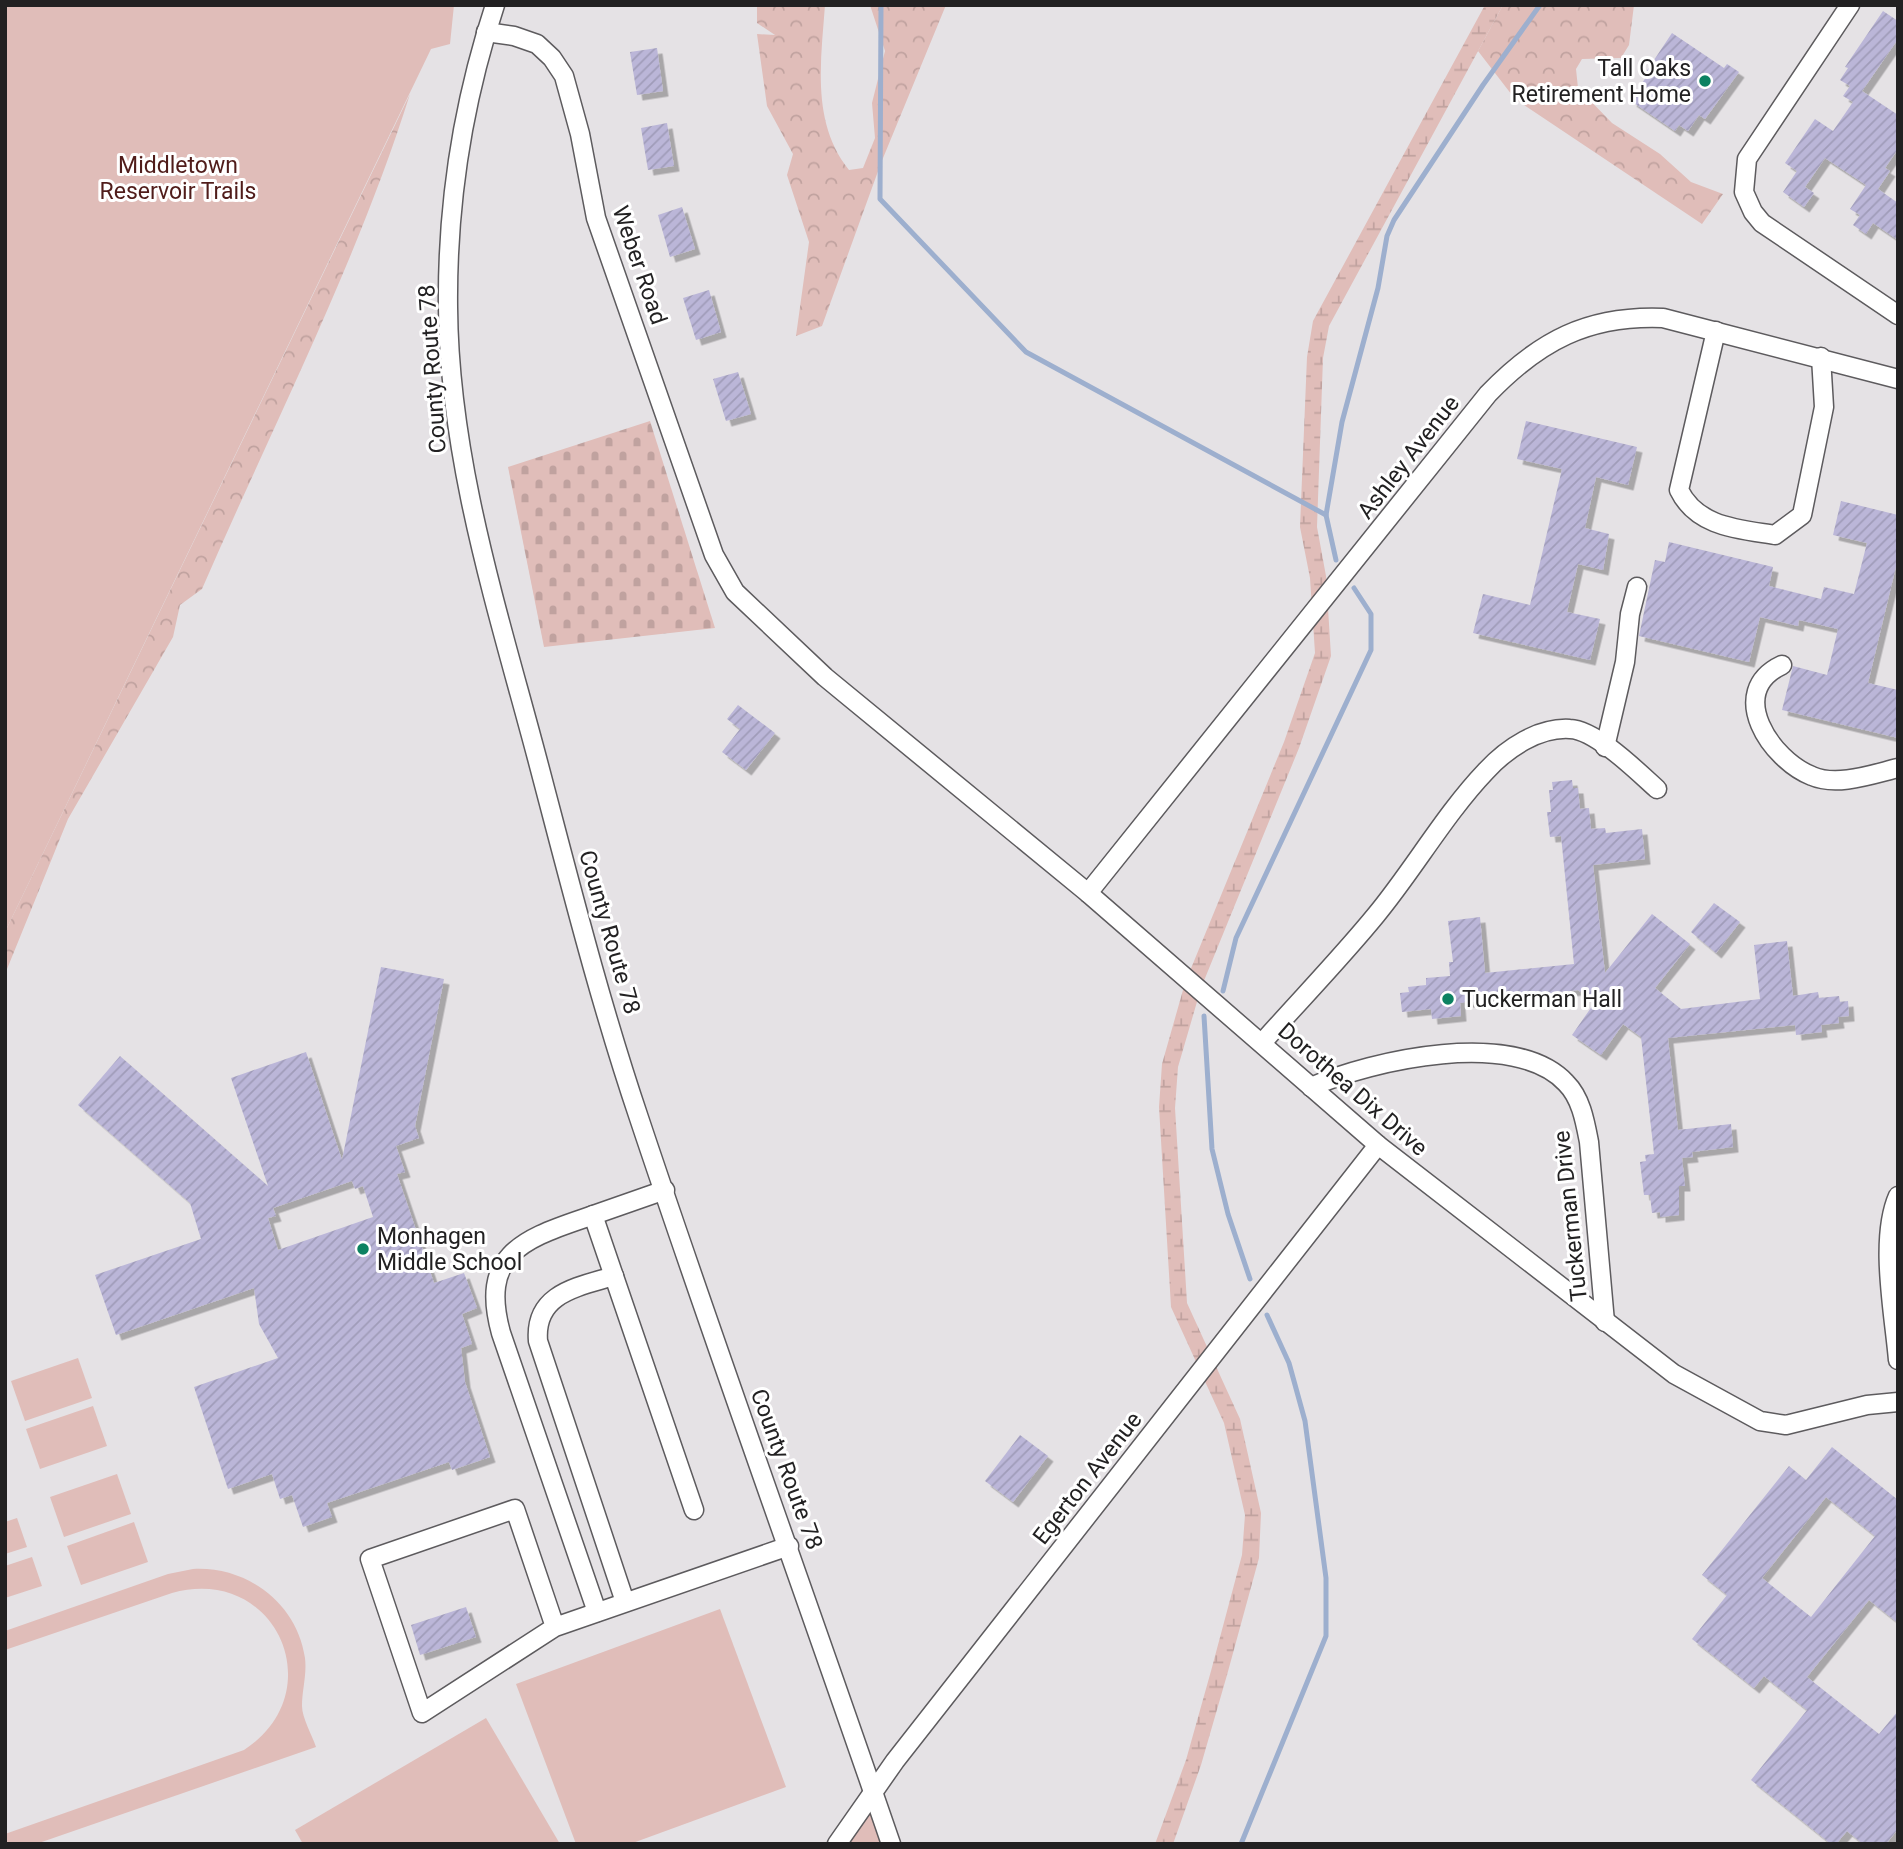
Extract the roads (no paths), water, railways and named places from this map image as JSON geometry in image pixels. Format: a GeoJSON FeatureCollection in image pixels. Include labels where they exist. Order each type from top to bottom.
{"type":"FeatureCollection","features":[{"type":"Feature","properties":{"kind":"street","name":"County Route 78"},"geometry":{"type":"LineString","coordinates":[[495,5],[467,108],[453,203],[448,309],[456,422],[478,536],[589,951],[638,1117],[891,1844]]}},
{"type":"Feature","properties":{"kind":"street"},"geometry":{"type":"LineString","coordinates":[[1850,5],[1747,159],[1744,192],[1753,212],[1762,223],[1898,315]]}},
{"type":"Feature","properties":{"kind":"street","name":"Weber Road"},"geometry":{"type":"LineString","coordinates":[[486,32],[514,36],[537,44],[552,58],[564,76],[580,134],[596,218],[715,555],[735,592],[825,677]]}},
{"type":"Feature","properties":{"kind":"street","name":"Ashley Avenue"},"geometry":{"type":"LineString","coordinates":[[1088,893],[1488,394],[1512,369],[1539,348],[1575,330],[1604,321],[1632,317],[1663,318],[1898,379]]}},
{"type":"Feature","properties":{"kind":"street"},"geometry":{"type":"LineString","coordinates":[[1716,331],[1679,490],[1688,507],[1721,527],[1775,535],[1801,515],[1824,407],[1821,357]]}},
{"type":"Feature","properties":{"kind":"street"},"geometry":{"type":"LineString","coordinates":[[1605,747],[1625,663],[1630,614],[1637,587]]}},
{"type":"Feature","properties":{"kind":"street"},"geometry":{"type":"LineString","coordinates":[[1782,665],[1760,681],[1754,697],[1763,730],[1776,750],[1812,777],[1850,779],[1898,768]]}},
{"type":"Feature","properties":{"kind":"street","name":"Dorothea Dix Drive"},"geometry":{"type":"LineString","coordinates":[[825,677],[1088,893],[1378,1145],[1674,1374],[1760,1421],[1786,1425],[1867,1405],[1898,1402]]}},
{"type":"Feature","properties":{"kind":"street"},"geometry":{"type":"LineString","coordinates":[[1262,1043],[1376,916],[1487,770],[1517,745],[1543,732],[1570,729],[1582,732],[1657,789]]}},
{"type":"Feature","properties":{"kind":"street","name":"Tuckerman Drive"},"geometry":{"type":"LineString","coordinates":[[1311,1087],[1378,1064],[1462,1053],[1520,1057],[1544,1067],[1567,1083],[1584,1113],[1589,1142],[1605,1322]]}},
{"type":"Feature","properties":{"kind":"street","name":"Egerton Avenue"},"geometry":{"type":"LineString","coordinates":[[837,1844],[895,1761],[1378,1145]]}},
{"type":"Feature","properties":{"kind":"street"},"geometry":{"type":"LineString","coordinates":[[611,1607],[501,1333],[494,1294],[500,1274],[519,1246],[539,1234],[665,1190]]}},
{"type":"Feature","properties":{"kind":"street"},"geometry":{"type":"LineString","coordinates":[[1898,1196],[1889,1254],[1898,1360]]}},
{"type":"Feature","properties":{"kind":"street"},"geometry":{"type":"LineString","coordinates":[[593,1215],[694,1510]]}},
{"type":"Feature","properties":{"kind":"street"},"geometry":{"type":"LineString","coordinates":[[611,1607],[537,1330],[543,1311],[553,1297],[614,1276]]}},
{"type":"Feature","properties":{"kind":"street"},"geometry":{"type":"LineString","coordinates":[[555,1627],[515,1509],[370,1559],[422,1713],[555,1627],[789,1546]]}},
{"type":"Feature","properties":{"kind":"waterway"},"geometry":{"type":"LineString","coordinates":[[881,5],[880,199],[1026,352],[1326,515]]}},
{"type":"Feature","properties":{"kind":"waterway"},"geometry":{"type":"LineString","coordinates":[[1336,560],[1326,515],[1342,422],[1378,288],[1387,236],[1394,220],[1483,85],[1540,5]]}},
{"type":"Feature","properties":{"kind":"waterway"},"geometry":{"type":"LineString","coordinates":[[1223,991],[1236,938],[1371,650],[1371,614],[1354,588]]}},
{"type":"Feature","properties":{"kind":"waterway"},"geometry":{"type":"LineString","coordinates":[[1204,1016],[1212,1149],[1228,1214],[1250,1279]]}},
{"type":"Feature","properties":{"kind":"waterway"},"geometry":{"type":"LineString","coordinates":[[1241,1844],[1326,1636],[1326,1578],[1305,1421],[1289,1363],[1267,1315]]}},
{"type":"Feature","properties":{"kind":"place","name":"Tall Oaks Retirement Home"},"geometry":{"type":"Point","coordinates":[1705,81]}},
{"type":"Feature","properties":{"kind":"place","name":"Tuckerman Hall"},"geometry":{"type":"Point","coordinates":[1448,999]}},
{"type":"Feature","properties":{"kind":"place","name":"Monhagen Middle School"},"geometry":{"type":"Point","coordinates":[363,1249]}},
{"type":"Feature","properties":{"kind":"park label","name":"Middletown Reservoir Trails"},"geometry":{"type":"Point","coordinates":[178,178]}}]}
